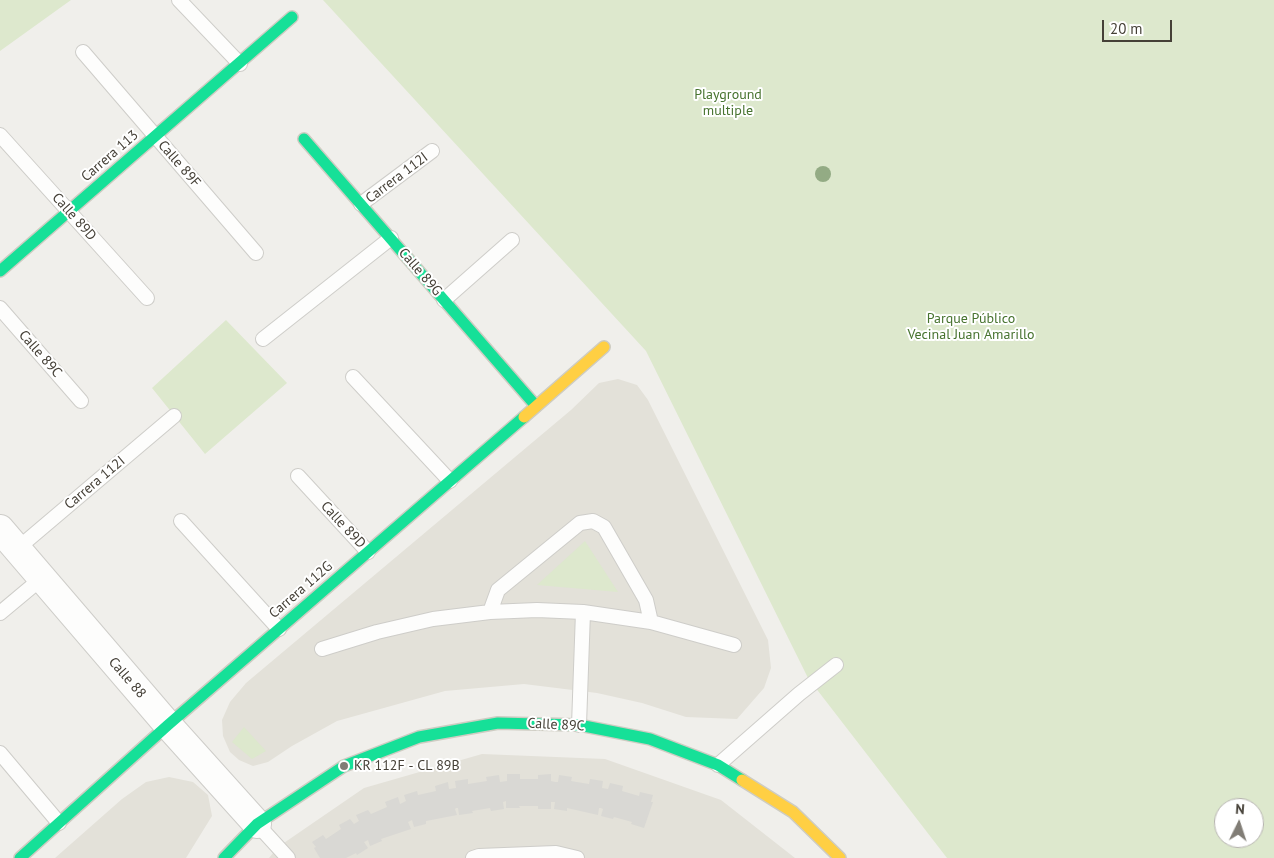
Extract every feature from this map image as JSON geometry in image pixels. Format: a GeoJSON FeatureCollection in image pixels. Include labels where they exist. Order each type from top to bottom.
{"type":"FeatureCollection","features":[{"type":"Feature","properties":{"kind":"street","name":"Carrera 113"},"geometry":{"type":"LineString","coordinates":[[0,271],[292,17]]}},
{"type":"Feature","properties":{"kind":"street","name":"Calle 89G"},"geometry":{"type":"LineString","coordinates":[[304,139],[536,406]]}},
{"type":"Feature","properties":{"kind":"street","name":"Carrera 112G"},"geometry":{"type":"LineString","coordinates":[[20,858],[168,725],[604,347]]}},
{"type":"Feature","properties":{"kind":"street","name":"Calle 88"},"geometry":{"type":"LineString","coordinates":[[8,539],[168,725],[257,824]]}},
{"type":"Feature","properties":{"kind":"street","name":"Calle 89C"},"geometry":{"type":"LineString","coordinates":[[224,858],[257,824],[344,766],[419,737],[498,723],[579,725],[650,739],[718,765],[793,812],[840,858]]}},
{"type":"Feature","properties":{"kind":"lane"},"geometry":{"type":"LineString","coordinates":[[179,0],[240,64]]}},
{"type":"Feature","properties":{"kind":"lane","name":"Calle 89F"},"geometry":{"type":"LineString","coordinates":[[82,52],[256,253]]}},
{"type":"Feature","properties":{"kind":"lane","name":"Calle 89D"},"geometry":{"type":"LineString","coordinates":[[0,136],[147,298]]}},
{"type":"Feature","properties":{"kind":"lane","name":"Carrera 112I"},"geometry":{"type":"LineString","coordinates":[[361,204],[432,151]]}},
{"type":"Feature","properties":{"kind":"lane"},"geometry":{"type":"LineString","coordinates":[[263,339],[391,238]]}},
{"type":"Feature","properties":{"kind":"lane"},"geometry":{"type":"LineString","coordinates":[[444,300],[512,240]]}},
{"type":"Feature","properties":{"kind":"lane","name":"Calle 89C"},"geometry":{"type":"LineString","coordinates":[[0,308],[81,400]]}},
{"type":"Feature","properties":{"kind":"lane"},"geometry":{"type":"LineString","coordinates":[[353,377],[450,482]]}},
{"type":"Feature","properties":{"kind":"lane","name":"Carrera 112I"},"geometry":{"type":"LineString","coordinates":[[8,539],[174,416]]}},
{"type":"Feature","properties":{"kind":"lane","name":"Calle 89D"},"geometry":{"type":"LineString","coordinates":[[298,476],[368,552]]}},
{"type":"Feature","properties":{"kind":"lane"},"geometry":{"type":"LineString","coordinates":[[181,521],[279,629]]}},
{"type":"Feature","properties":{"kind":"lane"},"geometry":{"type":"LineString","coordinates":[[490,612],[498,590],[580,523],[593,521],[604,527],[646,600],[651,622]]}},
{"type":"Feature","properties":{"kind":"lane"},"geometry":{"type":"LineString","coordinates":[[0,613],[42,578]]}},
{"type":"Feature","properties":{"kind":"lane"},"geometry":{"type":"LineString","coordinates":[[322,649],[377,632],[433,619],[490,612],[536,610],[583,612],[651,622],[734,645]]}},
{"type":"Feature","properties":{"kind":"lane"},"geometry":{"type":"LineString","coordinates":[[579,725],[583,612]]}},
{"type":"Feature","properties":{"kind":"lane"},"geometry":{"type":"LineString","coordinates":[[718,765],[799,694],[836,665]]}},
{"type":"Feature","properties":{"kind":"lane"},"geometry":{"type":"LineString","coordinates":[[0,753],[59,823]]}},
{"type":"Feature","properties":{"kind":"lane"},"geometry":{"type":"LineString","coordinates":[[257,824],[288,858]]}},
{"type":"Feature","properties":{"kind":"lane"},"geometry":{"type":"LineString","coordinates":[[473,858],[479,856],[556,853],[577,858]]}},
{"type":"Feature","properties":{"kind":"shaded area"},"geometry":{"type":"Polygon","coordinates":[[[618,379],[637,385],[648,400],[768,640],[771,668],[764,688],[737,719],[686,717],[642,703],[597,693],[524,684],[445,691],[337,721],[268,762],[253,766],[239,760],[230,752],[223,736],[222,720],[230,702],[246,683],[571,410],[599,383],[618,379]]]}},
{"type":"Feature","properties":{"kind":"shaded area"},"geometry":{"type":"Polygon","coordinates":[[[482,754],[605,759],[721,800],[795,858],[269,858],[278,847],[364,788],[482,754]]]}},
{"type":"Feature","properties":{"kind":"shaded area"},"geometry":{"type":"Polygon","coordinates":[[[169,777],[193,782],[208,795],[212,816],[186,858],[55,858],[122,799],[146,782],[169,777]]]}},
{"type":"Feature","properties":{"kind":"green space"},"geometry":{"type":"Polygon","coordinates":[[[0,0],[71,0],[0,51],[0,0]]]}},
{"type":"Feature","properties":{"kind":"green space","name":"Parque Público Vecinal Juan Amarillo"},"geometry":{"type":"Polygon","coordinates":[[[323,0],[1274,0],[1274,858],[947,858],[808,678],[646,351],[323,0]]]}},
{"type":"Feature","properties":{"kind":"green space"},"geometry":{"type":"Polygon","coordinates":[[[226,320],[287,383],[205,454],[152,388],[226,320]]]}},
{"type":"Feature","properties":{"kind":"green space"},"geometry":{"type":"Polygon","coordinates":[[[585,541],[618,592],[537,585],[585,541]]]}},
{"type":"Feature","properties":{"kind":"green space"},"geometry":{"type":"Polygon","coordinates":[[[244,727],[266,751],[252,759],[232,742],[244,727]]]}},
{"type":"Feature","properties":{"kind":"building"},"geometry":{"type":"Polygon","coordinates":[[[507,774],[520,774],[520,779],[538,779],[538,775],[551,774],[551,781],[555,782],[558,782],[559,775],[572,777],[571,781],[589,784],[590,779],[603,781],[602,788],[608,789],[610,783],[623,786],[622,791],[639,796],[640,792],[653,795],[651,802],[653,802],[644,828],[631,824],[632,822],[601,816],[603,809],[601,808],[599,808],[598,815],[567,808],[567,811],[554,809],[555,802],[551,802],[551,809],[538,809],[538,806],[506,808],[506,801],[503,802],[504,809],[491,811],[490,808],[459,815],[458,808],[456,808],[457,815],[426,821],[426,824],[414,827],[412,820],[408,822],[411,829],[381,839],[382,841],[370,846],[368,840],[364,842],[368,848],[357,855],[356,853],[346,858],[320,858],[314,848],[316,847],[312,842],[323,835],[326,839],[341,829],[339,825],[350,819],[354,824],[359,821],[356,815],[368,810],[371,814],[387,807],[385,802],[398,797],[400,804],[406,801],[404,795],[417,791],[418,795],[436,791],[435,786],[448,782],[449,789],[456,788],[455,781],[468,779],[468,784],[487,781],[486,777],[499,775],[500,782],[507,781],[507,774]]]}},
{"type":"Feature","properties":{"kind":"traffic: fast"},"geometry":{"type":"LineString","coordinates":[[0,271],[292,17]]}},
{"type":"Feature","properties":{"kind":"traffic: fast"},"geometry":{"type":"LineString","coordinates":[[304,139],[536,406]]}},
{"type":"Feature","properties":{"kind":"traffic: fast"},"geometry":{"type":"LineString","coordinates":[[20,858],[168,725],[524,417]]}},
{"type":"Feature","properties":{"kind":"traffic: fast"},"geometry":{"type":"LineString","coordinates":[[224,858],[257,824],[344,766],[419,737],[498,723],[579,725],[650,739],[718,765],[742,780]]}},
{"type":"Feature","properties":{"kind":"traffic: slow"},"geometry":{"type":"LineString","coordinates":[[524,417],[604,347]]}},
{"type":"Feature","properties":{"kind":"traffic: slow"},"geometry":{"type":"LineString","coordinates":[[742,780],[793,812],[840,858]]}},
{"type":"Feature","properties":{"kind":"place","name":"KR 112F - CL 89B"},"geometry":{"type":"Point","coordinates":[344,766]}},
{"type":"Feature","properties":{"kind":"park label","name":"Playground multiple"},"geometry":{"type":"Point","coordinates":[728,104]}}]}
